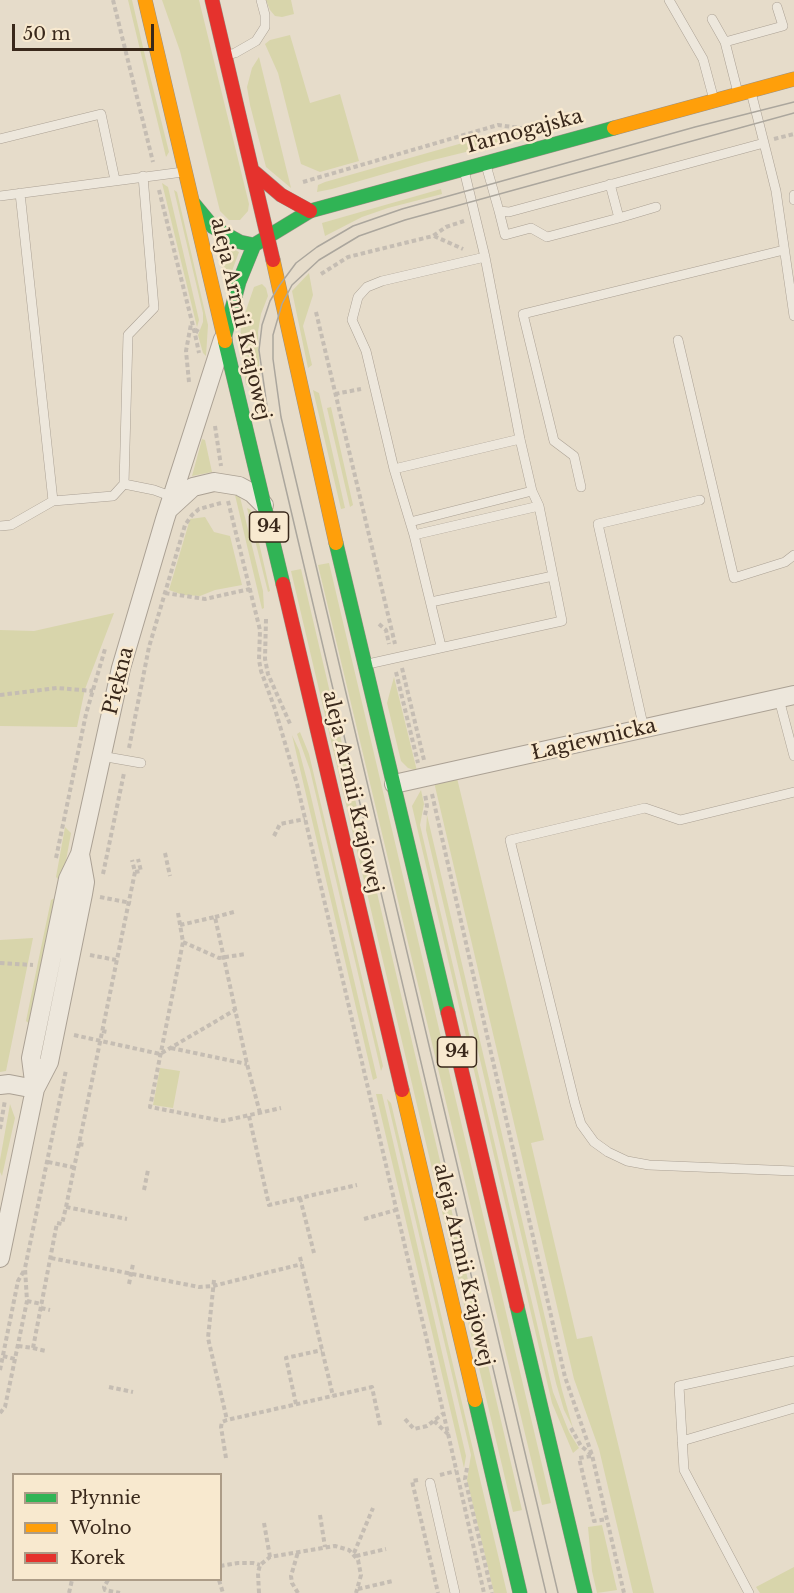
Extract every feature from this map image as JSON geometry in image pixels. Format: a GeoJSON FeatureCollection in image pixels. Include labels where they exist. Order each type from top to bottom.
{"type":"FeatureCollection","features":[{"type":"Feature","properties":{"kind":"main road","name":"aleja Armii Krajowej"},"geometry":{"type":"LineString","coordinates":[[145,0],[520,1593]]}},
{"type":"Feature","properties":{"kind":"main road","name":"94"},"geometry":{"type":"LineString","coordinates":[[212,0],[254,171],[301,390],[585,1593]]}},
{"type":"Feature","properties":{"kind":"main road","name":"Tarnogajska"},"geometry":{"type":"LineString","coordinates":[[254,245],[310,211],[794,79]]}},
{"type":"Feature","properties":{"kind":"main road"},"geometry":{"type":"LineString","coordinates":[[254,171],[281,195],[310,211]]}},
{"type":"Feature","properties":{"kind":"main road"},"geometry":{"type":"LineString","coordinates":[[194,204],[213,227],[240,242],[254,245],[239,282],[225,335]]}},
{"type":"Feature","properties":{"kind":"street","name":"Piękna"},"geometry":{"type":"LineString","coordinates":[[0,1258],[35,1089],[31,1058],[68,879],[80,854],[121,668],[170,504],[225,335]]}},
{"type":"Feature","properties":{"kind":"street","name":"Piękna"},"geometry":{"type":"LineString","coordinates":[[170,504],[193,487],[214,482],[239,486],[252,493],[264,505]]}},
{"type":"Feature","properties":{"kind":"street","name":"Łagiewnicka"},"geometry":{"type":"LineString","coordinates":[[394,784],[786,697]]}},
{"type":"Feature","properties":{"kind":"street"},"geometry":{"type":"LineString","coordinates":[[3,1092],[9,1084],[35,1089]]}},
{"type":"Feature","properties":{"kind":"lane"},"geometry":{"type":"LineString","coordinates":[[225,56],[256,40],[265,27],[261,0]]}},
{"type":"Feature","properties":{"kind":"lane"},"geometry":{"type":"LineString","coordinates":[[669,0],[704,59],[714,100]]}},
{"type":"Feature","properties":{"kind":"lane"},"geometry":{"type":"LineString","coordinates":[[724,42],[783,26],[777,6]]}},
{"type":"Feature","properties":{"kind":"lane"},"geometry":{"type":"LineString","coordinates":[[712,19],[724,42],[764,142],[776,191],[794,316]]}},
{"type":"Feature","properties":{"kind":"lane"},"geometry":{"type":"LineString","coordinates":[[0,139],[101,114],[115,180]]}},
{"type":"Feature","properties":{"kind":"lane"},"geometry":{"type":"LineString","coordinates":[[499,211],[509,212],[764,142]]}},
{"type":"Feature","properties":{"kind":"lane"},"geometry":{"type":"LineString","coordinates":[[485,162],[505,235],[531,228],[547,237],[656,207]]}},
{"type":"Feature","properties":{"kind":"lane"},"geometry":{"type":"LineString","coordinates":[[366,665],[441,646],[562,621],[539,506],[532,491],[520,439],[485,257],[464,169]]}},
{"type":"Feature","properties":{"kind":"lane"},"geometry":{"type":"LineString","coordinates":[[0,196],[186,171]]}},
{"type":"Feature","properties":{"kind":"lane"},"geometry":{"type":"LineString","coordinates":[[0,526],[11,525],[53,501],[113,496],[124,484],[128,335],[154,308],[143,176]]}},
{"type":"Feature","properties":{"kind":"lane"},"geometry":{"type":"LineString","coordinates":[[610,184],[619,218]]}},
{"type":"Feature","properties":{"kind":"lane"},"geometry":{"type":"LineString","coordinates":[[20,193],[36,361],[53,501]]}},
{"type":"Feature","properties":{"kind":"lane"},"geometry":{"type":"LineString","coordinates":[[794,195],[794,200]]}},
{"type":"Feature","properties":{"kind":"lane"},"geometry":{"type":"LineString","coordinates":[[581,487],[574,456],[554,441],[523,314],[784,250]]}},
{"type":"Feature","properties":{"kind":"lane"},"geometry":{"type":"LineString","coordinates":[[441,646],[414,535],[394,469],[366,351],[352,321],[358,297],[367,287],[382,281],[485,257]]}},
{"type":"Feature","properties":{"kind":"lane"},"geometry":{"type":"LineString","coordinates":[[678,340],[734,578],[785,562],[794,555]]}},
{"type":"Feature","properties":{"kind":"lane"},"geometry":{"type":"LineString","coordinates":[[394,469],[520,439]]}},
{"type":"Feature","properties":{"kind":"lane"},"geometry":{"type":"LineString","coordinates":[[124,484],[154,490],[170,504]]}},
{"type":"Feature","properties":{"kind":"lane"},"geometry":{"type":"LineString","coordinates":[[410,522],[532,491]]}},
{"type":"Feature","properties":{"kind":"lane"},"geometry":{"type":"LineString","coordinates":[[644,729],[598,524],[700,500]]}},
{"type":"Feature","properties":{"kind":"lane"},"geometry":{"type":"LineString","coordinates":[[414,535],[539,506]]}},
{"type":"Feature","properties":{"kind":"lane"},"geometry":{"type":"LineString","coordinates":[[430,602],[553,576]]}},
{"type":"Feature","properties":{"kind":"lane"},"geometry":{"type":"LineString","coordinates":[[786,697],[794,756]]}},
{"type":"Feature","properties":{"kind":"lane"},"geometry":{"type":"LineString","coordinates":[[101,756],[141,763]]}},
{"type":"Feature","properties":{"kind":"lane"},"geometry":{"type":"LineString","coordinates":[[794,792],[680,820],[645,808],[510,840],[575,1104],[581,1124],[594,1142],[627,1161],[650,1165],[794,1171]]}},
{"type":"Feature","properties":{"kind":"lane"},"geometry":{"type":"LineString","coordinates":[[749,1593],[684,1470],[678,1386],[794,1361]]}},
{"type":"Feature","properties":{"kind":"lane"},"geometry":{"type":"LineString","coordinates":[[682,1441],[794,1408]]}},
{"type":"Feature","properties":{"kind":"lane"},"geometry":{"type":"LineString","coordinates":[[430,1483],[455,1593]]}},
{"type":"Feature","properties":{"kind":"path"},"geometry":{"type":"LineString","coordinates":[[113,0],[195,334]]}},
{"type":"Feature","properties":{"kind":"path"},"geometry":{"type":"LineString","coordinates":[[303,182],[498,125],[534,129]]}},
{"type":"Feature","properties":{"kind":"path"},"geometry":{"type":"LineString","coordinates":[[321,274],[348,257],[433,236],[446,227],[470,219]]}},
{"type":"Feature","properties":{"kind":"path"},"geometry":{"type":"LineString","coordinates":[[433,236],[463,249],[467,261]]}},
{"type":"Feature","properties":{"kind":"path"},"geometry":{"type":"LineString","coordinates":[[316,312],[395,646]]}},
{"type":"Feature","properties":{"kind":"path"},"geometry":{"type":"LineString","coordinates":[[190,390],[186,351],[191,324]]}},
{"type":"Feature","properties":{"kind":"path"},"geometry":{"type":"LineString","coordinates":[[335,394],[375,386]]}},
{"type":"Feature","properties":{"kind":"path"},"geometry":{"type":"LineString","coordinates":[[214,418],[222,474]]}},
{"type":"Feature","properties":{"kind":"path"},"geometry":{"type":"LineString","coordinates":[[225,491],[250,590],[261,623],[261,670],[279,713],[305,819],[484,1593]]}},
{"type":"Feature","properties":{"kind":"path"},"geometry":{"type":"LineString","coordinates":[[128,753],[149,647],[185,525],[192,514],[199,509],[228,501]]}},
{"type":"Feature","properties":{"kind":"path"},"geometry":{"type":"LineString","coordinates":[[358,512],[363,511]]}},
{"type":"Feature","properties":{"kind":"path"},"geometry":{"type":"LineString","coordinates":[[165,593],[205,599],[250,590]]}},
{"type":"Feature","properties":{"kind":"path"},"geometry":{"type":"LineString","coordinates":[[402,666],[425,768]]}},
{"type":"Feature","properties":{"kind":"path"},"geometry":{"type":"LineString","coordinates":[[396,672],[420,771]]}},
{"type":"Feature","properties":{"kind":"path"},"geometry":{"type":"LineString","coordinates":[[0,695],[57,688],[93,691]]}},
{"type":"Feature","properties":{"kind":"path"},"geometry":{"type":"LineString","coordinates":[[105,866],[125,768]]}},
{"type":"Feature","properties":{"kind":"path"},"geometry":{"type":"LineString","coordinates":[[431,790],[565,1377],[592,1455],[624,1593]]}},
{"type":"Feature","properties":{"kind":"path"},"geometry":{"type":"LineString","coordinates":[[63,825],[69,799]]}},
{"type":"Feature","properties":{"kind":"path"},"geometry":{"type":"LineString","coordinates":[[274,836],[280,824],[305,819]]}},
{"type":"Feature","properties":{"kind":"path"},"geometry":{"type":"LineString","coordinates":[[165,853],[170,876]]}},
{"type":"Feature","properties":{"kind":"path"},"geometry":{"type":"LineString","coordinates":[[135,872],[141,871],[138,859]]}},
{"type":"Feature","properties":{"kind":"path"},"geometry":{"type":"LineString","coordinates":[[33,1348],[57,1223],[62,1224],[76,1167],[102,1030],[130,903],[135,872],[132,860]]}},
{"type":"Feature","properties":{"kind":"path"},"geometry":{"type":"LineString","coordinates":[[102,897],[130,903]]}},
{"type":"Feature","properties":{"kind":"path"},"geometry":{"type":"LineString","coordinates":[[180,925],[234,912]]}},
{"type":"Feature","properties":{"kind":"path"},"geometry":{"type":"LineString","coordinates":[[178,913],[183,942],[150,1107],[223,1121],[281,1108]]}},
{"type":"Feature","properties":{"kind":"path"},"geometry":{"type":"LineString","coordinates":[[215,917],[260,1113]]}},
{"type":"Feature","properties":{"kind":"path"},"geometry":{"type":"LineString","coordinates":[[183,942],[224,959],[246,954]]}},
{"type":"Feature","properties":{"kind":"path"},"geometry":{"type":"LineString","coordinates":[[90,955],[118,957]]}},
{"type":"Feature","properties":{"kind":"path"},"geometry":{"type":"LineString","coordinates":[[0,963],[28,964]]}},
{"type":"Feature","properties":{"kind":"path"},"geometry":{"type":"LineString","coordinates":[[74,1035],[160,1054],[235,1010]]}},
{"type":"Feature","properties":{"kind":"path"},"geometry":{"type":"LineString","coordinates":[[102,1030],[108,1032]]}},
{"type":"Feature","properties":{"kind":"path"},"geometry":{"type":"LineString","coordinates":[[171,1048],[247,1064]]}},
{"type":"Feature","properties":{"kind":"path"},"geometry":{"type":"LineString","coordinates":[[0,1129],[3,1092]]}},
{"type":"Feature","properties":{"kind":"path"},"geometry":{"type":"LineString","coordinates":[[249,1116],[269,1205],[357,1185]]}},
{"type":"Feature","properties":{"kind":"path"},"geometry":{"type":"LineString","coordinates":[[79,1144],[85,1145]]}},
{"type":"Feature","properties":{"kind":"path"},"geometry":{"type":"LineString","coordinates":[[48,1162],[76,1167]]}},
{"type":"Feature","properties":{"kind":"path"},"geometry":{"type":"LineString","coordinates":[[144,1190],[148,1170]]}},
{"type":"Feature","properties":{"kind":"path"},"geometry":{"type":"LineString","coordinates":[[300,1198],[314,1254]]}},
{"type":"Feature","properties":{"kind":"path"},"geometry":{"type":"LineString","coordinates":[[66,1207],[127,1219]]}},
{"type":"Feature","properties":{"kind":"path"},"geometry":{"type":"LineString","coordinates":[[364,1219],[396,1209]]}},
{"type":"Feature","properties":{"kind":"path"},"geometry":{"type":"LineString","coordinates":[[0,1413],[15,1359],[27,1301],[25,1268],[32,1235]]}},
{"type":"Feature","properties":{"kind":"path"},"geometry":{"type":"LineString","coordinates":[[300,1257],[333,1396]]}},
{"type":"Feature","properties":{"kind":"path"},"geometry":{"type":"LineString","coordinates":[[51,1258],[199,1287],[213,1286],[302,1264]]}},
{"type":"Feature","properties":{"kind":"path"},"geometry":{"type":"LineString","coordinates":[[129,1284],[133,1264]]}},
{"type":"Feature","properties":{"kind":"path"},"geometry":{"type":"LineString","coordinates":[[0,1370],[18,1281],[25,1268]]}},
{"type":"Feature","properties":{"kind":"path"},"geometry":{"type":"LineString","coordinates":[[214,1280],[208,1338],[227,1420]]}},
{"type":"Feature","properties":{"kind":"path"},"geometry":{"type":"LineString","coordinates":[[27,1301],[50,1310]]}},
{"type":"Feature","properties":{"kind":"path"},"geometry":{"type":"LineString","coordinates":[[18,1346],[46,1351]]}},
{"type":"Feature","properties":{"kind":"path"},"geometry":{"type":"LineString","coordinates":[[296,1404],[286,1358],[322,1350]]}},
{"type":"Feature","properties":{"kind":"path"},"geometry":{"type":"LineString","coordinates":[[3,1356],[15,1359]]}},
{"type":"Feature","properties":{"kind":"path"},"geometry":{"type":"LineString","coordinates":[[109,1387],[133,1392]]}},
{"type":"Feature","properties":{"kind":"path"},"geometry":{"type":"LineString","coordinates":[[226,1458],[222,1422],[372,1387],[380,1425]]}},
{"type":"Feature","properties":{"kind":"path"},"geometry":{"type":"LineString","coordinates":[[405,1419],[414,1429],[427,1426],[444,1413]]}},
{"type":"Feature","properties":{"kind":"path"},"geometry":{"type":"LineString","coordinates":[[434,1421],[448,1434]]}},
{"type":"Feature","properties":{"kind":"path"},"geometry":{"type":"LineString","coordinates":[[581,1446],[592,1455]]}},
{"type":"Feature","properties":{"kind":"path"},"geometry":{"type":"LineString","coordinates":[[592,1455],[579,1458],[594,1521],[607,1519]]}},
{"type":"Feature","properties":{"kind":"path"},"geometry":{"type":"LineString","coordinates":[[412,1481],[438,1593]]}},
{"type":"Feature","properties":{"kind":"path"},"geometry":{"type":"LineString","coordinates":[[466,1483],[492,1593]]}},
{"type":"Feature","properties":{"kind":"path"},"geometry":{"type":"LineString","coordinates":[[373,1508],[355,1555],[361,1575],[357,1591],[393,1581]]}},
{"type":"Feature","properties":{"kind":"path"},"geometry":{"type":"LineString","coordinates":[[320,1515],[325,1547]]}},
{"type":"Feature","properties":{"kind":"path"},"geometry":{"type":"LineString","coordinates":[[264,1523],[270,1557]]}},
{"type":"Feature","properties":{"kind":"path"},"geometry":{"type":"LineString","coordinates":[[260,1593],[258,1573],[261,1565],[270,1557],[325,1547],[343,1547],[355,1555],[386,1549]]}},
{"type":"Feature","properties":{"kind":"path"},"geometry":{"type":"LineString","coordinates":[[298,1552],[291,1576],[298,1593]]}},
{"type":"Feature","properties":{"kind":"path"},"geometry":{"type":"LineString","coordinates":[[222,1566],[238,1563],[261,1565]]}},
{"type":"Feature","properties":{"kind":"path"},"geometry":{"type":"LineString","coordinates":[[107,1581],[105,1590],[120,1593]]}},
{"type":"Feature","properties":{"kind":"shaded area"},"geometry":{"type":"Polygon","coordinates":[[[128,0],[132,0],[169,152],[166,157],[128,0]]]}},
{"type":"Feature","properties":{"kind":"shaded area"},"geometry":{"type":"Polygon","coordinates":[[[162,0],[199,0],[249,204],[248,211],[240,220],[229,220],[220,211],[180,51],[162,0]]]}},
{"type":"Feature","properties":{"kind":"shaded area"},"geometry":{"type":"Polygon","coordinates":[[[266,0],[291,0],[294,14],[275,16],[266,0]]]}},
{"type":"Feature","properties":{"kind":"shaded area"},"geometry":{"type":"Polygon","coordinates":[[[290,35],[310,103],[340,94],[359,161],[320,172],[301,164],[278,73],[265,44],[270,40],[290,35]]]}},
{"type":"Feature","properties":{"kind":"shaded area"},"geometry":{"type":"Polygon","coordinates":[[[259,57],[291,188],[266,167],[250,105],[247,87],[252,68],[259,57]]]}},
{"type":"Feature","properties":{"kind":"shaded area"},"geometry":{"type":"Polygon","coordinates":[[[505,131],[531,136],[317,192],[318,185],[325,182],[505,131]]]}},
{"type":"Feature","properties":{"kind":"shaded area"},"geometry":{"type":"Polygon","coordinates":[[[162,183],[168,187],[199,320],[197,327],[162,183]]]}},
{"type":"Feature","properties":{"kind":"shaded area"},"geometry":{"type":"Polygon","coordinates":[[[441,189],[442,194],[362,217],[325,236],[322,223],[441,189]]]}},
{"type":"Feature","properties":{"kind":"shaded area"},"geometry":{"type":"Polygon","coordinates":[[[174,190],[177,192],[208,325],[206,356],[198,335],[203,322],[203,313],[174,190]]]}},
{"type":"Feature","properties":{"kind":"shaded area"},"geometry":{"type":"Polygon","coordinates":[[[215,239],[239,252],[228,282],[226,282],[215,239]]]}},
{"type":"Feature","properties":{"kind":"shaded area"},"geometry":{"type":"Polygon","coordinates":[[[309,273],[313,295],[303,326],[312,365],[308,368],[292,291],[309,273]]]}},
{"type":"Feature","properties":{"kind":"shaded area"},"geometry":{"type":"Polygon","coordinates":[[[262,284],[268,296],[261,314],[258,332],[260,382],[246,385],[240,342],[241,325],[254,287],[262,284]]]}},
{"type":"Feature","properties":{"kind":"shaded area"},"geometry":{"type":"Polygon","coordinates":[[[313,390],[319,393],[345,508],[341,509],[313,390]]]}},
{"type":"Feature","properties":{"kind":"shaded area"},"geometry":{"type":"Polygon","coordinates":[[[331,407],[353,505],[350,507],[327,408],[331,407]]]}},
{"type":"Feature","properties":{"kind":"shaded area"},"geometry":{"type":"Polygon","coordinates":[[[202,439],[205,440],[212,472],[192,476],[202,439]]]}},
{"type":"Feature","properties":{"kind":"shaded area"},"geometry":{"type":"Polygon","coordinates":[[[235,495],[240,497],[263,591],[264,608],[262,609],[235,495]]]}},
{"type":"Feature","properties":{"kind":"shaded area"},"geometry":{"type":"Polygon","coordinates":[[[247,508],[251,510],[255,525],[270,591],[268,592],[247,508]]]}},
{"type":"Feature","properties":{"kind":"shaded area"},"geometry":{"type":"Polygon","coordinates":[[[205,517],[214,532],[230,536],[242,585],[215,590],[200,596],[183,595],[169,590],[190,519],[205,517]]]}},
{"type":"Feature","properties":{"kind":"shaded area"},"geometry":{"type":"Polygon","coordinates":[[[329,563],[551,1503],[542,1505],[318,565],[329,563]]]}},
{"type":"Feature","properties":{"kind":"shaded area"},"geometry":{"type":"Polygon","coordinates":[[[301,569],[522,1510],[513,1512],[291,571],[301,569]]]}},
{"type":"Feature","properties":{"kind":"shaded area"},"geometry":{"type":"Polygon","coordinates":[[[114,613],[85,689],[77,727],[0,726],[0,630],[34,631],[114,613]]]}},
{"type":"Feature","properties":{"kind":"shaded area"},"geometry":{"type":"Polygon","coordinates":[[[394,677],[417,771],[408,768],[401,761],[387,703],[394,677]]]}},
{"type":"Feature","properties":{"kind":"shaded area"},"geometry":{"type":"Polygon","coordinates":[[[300,732],[309,754],[383,1066],[381,1071],[310,770],[297,734],[300,732]]]}},
{"type":"Feature","properties":{"kind":"shaded area"},"geometry":{"type":"Polygon","coordinates":[[[292,735],[299,750],[309,788],[377,1078],[373,1080],[292,735]]]}},
{"type":"Feature","properties":{"kind":"shaded area"},"geometry":{"type":"Polygon","coordinates":[[[457,778],[544,1140],[531,1143],[577,1339],[592,1336],[654,1593],[633,1593],[599,1449],[574,1379],[434,782],[457,778]]]}},
{"type":"Feature","properties":{"kind":"shaded area"},"geometry":{"type":"Polygon","coordinates":[[[421,790],[424,804],[420,825],[553,1392],[569,1432],[579,1448],[573,1453],[552,1403],[412,806],[421,790]]]}},
{"type":"Feature","properties":{"kind":"shaded area"},"geometry":{"type":"Polygon","coordinates":[[[427,815],[562,1390],[573,1428],[564,1410],[556,1383],[426,830],[427,815]]]}},
{"type":"Feature","properties":{"kind":"shaded area"},"geometry":{"type":"Polygon","coordinates":[[[65,827],[71,833],[62,883],[56,877],[65,827]]]}},
{"type":"Feature","properties":{"kind":"shaded area"},"geometry":{"type":"Polygon","coordinates":[[[57,897],[31,1025],[26,1021],[51,900],[57,897]]]}},
{"type":"Feature","properties":{"kind":"shaded area"},"geometry":{"type":"Polygon","coordinates":[[[33,938],[6,1071],[0,1072],[0,940],[33,938]]]}},
{"type":"Feature","properties":{"kind":"shaded area"},"geometry":{"type":"Polygon","coordinates":[[[160,1068],[180,1071],[173,1108],[153,1105],[160,1068]]]}},
{"type":"Feature","properties":{"kind":"shaded area"},"geometry":{"type":"Polygon","coordinates":[[[376,1094],[382,1094],[466,1456],[464,1468],[376,1094]]]}},
{"type":"Feature","properties":{"kind":"shaded area"},"geometry":{"type":"Polygon","coordinates":[[[387,1099],[391,1103],[507,1593],[494,1593],[467,1480],[471,1455],[387,1099]]]}},
{"type":"Feature","properties":{"kind":"shaded area"},"geometry":{"type":"Polygon","coordinates":[[[10,1104],[15,1118],[2,1176],[0,1160],[10,1104]]]}},
{"type":"Feature","properties":{"kind":"shaded area"},"geometry":{"type":"Polygon","coordinates":[[[602,1525],[617,1590],[597,1593],[592,1571],[588,1527],[602,1525]]]}},
{"type":"Feature","properties":{"kind":"shaded area"},"geometry":{"type":"Polygon","coordinates":[[[794,1567],[794,1593],[760,1593],[756,1587],[794,1567]]]}},
{"type":"Feature","properties":{"kind":"tram line"},"geometry":{"type":"LineString","coordinates":[[546,1593],[268,413],[259,350],[262,325],[270,301],[296,263],[317,247],[353,226],[402,209],[695,127],[794,102]]}},
{"type":"Feature","properties":{"kind":"tram line"},"geometry":{"type":"LineString","coordinates":[[558,1593],[281,417],[273,359],[273,335],[282,304],[292,285],[319,260],[359,236],[405,220],[794,113]]}},
{"type":"Feature","properties":{"kind":"traffic: fast"},"geometry":{"type":"LineString","coordinates":[[225,335],[239,282],[254,245],[310,211],[614,128]]}},
{"type":"Feature","properties":{"kind":"traffic: fast"},"geometry":{"type":"LineString","coordinates":[[194,204],[213,227],[240,242],[254,245]]}},
{"type":"Feature","properties":{"kind":"traffic: fast"},"geometry":{"type":"LineString","coordinates":[[225,341],[283,584]]}},
{"type":"Feature","properties":{"kind":"traffic: fast"},"geometry":{"type":"LineString","coordinates":[[336,543],[448,1013]]}},
{"type":"Feature","properties":{"kind":"traffic: fast"},"geometry":{"type":"LineString","coordinates":[[517,1306],[585,1593]]}},
{"type":"Feature","properties":{"kind":"traffic: fast"},"geometry":{"type":"LineString","coordinates":[[475,1400],[520,1593]]}},
{"type":"Feature","properties":{"kind":"traffic: slow"},"geometry":{"type":"LineString","coordinates":[[145,0],[225,341]]}},
{"type":"Feature","properties":{"kind":"traffic: slow"},"geometry":{"type":"LineString","coordinates":[[614,128],[794,79]]}},
{"type":"Feature","properties":{"kind":"traffic: slow"},"geometry":{"type":"LineString","coordinates":[[273,260],[336,543]]}},
{"type":"Feature","properties":{"kind":"traffic: slow"},"geometry":{"type":"LineString","coordinates":[[402,1090],[475,1400]]}},
{"type":"Feature","properties":{"kind":"traffic: jam"},"geometry":{"type":"LineString","coordinates":[[212,0],[273,260]]}},
{"type":"Feature","properties":{"kind":"traffic: jam"},"geometry":{"type":"LineString","coordinates":[[253,171],[281,195],[310,211]]}},
{"type":"Feature","properties":{"kind":"traffic: jam"},"geometry":{"type":"LineString","coordinates":[[283,584],[402,1090]]}},
{"type":"Feature","properties":{"kind":"traffic: jam"},"geometry":{"type":"LineString","coordinates":[[448,1013],[517,1306]]}}]}
